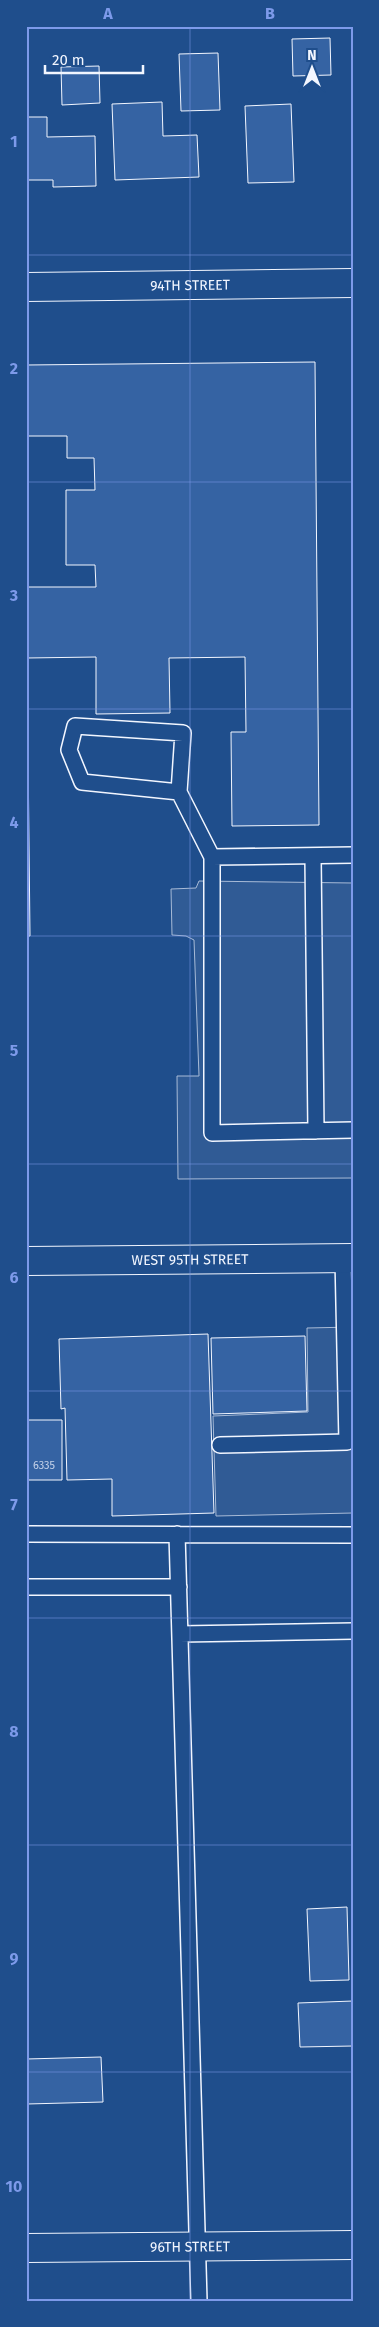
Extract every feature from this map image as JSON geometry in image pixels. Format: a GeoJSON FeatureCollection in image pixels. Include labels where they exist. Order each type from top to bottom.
{"type":"FeatureCollection","features":[{"type":"Feature","properties":{"kind":"street","name":"94TH STREET"},"geometry":{"type":"LineString","coordinates":[[26,287],[353,283]]}},
{"type":"Feature","properties":{"kind":"street","name":"WEST 95TH STREET"},"geometry":{"type":"LineString","coordinates":[[26,1261],[348,1258]]}},
{"type":"Feature","properties":{"kind":"street","name":"96TH STREET"},"geometry":{"type":"LineString","coordinates":[[26,2248],[353,2245]]}},
{"type":"Feature","properties":{"kind":"lane"},"geometry":{"type":"LineString","coordinates":[[179,792],[82,782],[68,750],[75,726],[183,733],[179,792],[212,857],[212,1133],[353,1130]]}},
{"type":"Feature","properties":{"kind":"lane"},"geometry":{"type":"LineString","coordinates":[[212,857],[353,855]]}},
{"type":"Feature","properties":{"kind":"lane"},"geometry":{"type":"LineString","coordinates":[[313,857],[316,1131]]}},
{"type":"Feature","properties":{"kind":"lane"},"geometry":{"type":"LineString","coordinates":[[220,1445],[350,1442],[348,1258]]}},
{"type":"Feature","properties":{"kind":"lane"},"geometry":{"type":"LineString","coordinates":[[26,1534],[353,1535]]}},
{"type":"Feature","properties":{"kind":"lane"},"geometry":{"type":"LineString","coordinates":[[177,1534],[199,2301]]}},
{"type":"Feature","properties":{"kind":"lane"},"geometry":{"type":"LineString","coordinates":[[26,1587],[179,1586]]}},
{"type":"Feature","properties":{"kind":"lane"},"geometry":{"type":"LineString","coordinates":[[180,1634],[353,1631]]}},
{"type":"Feature","properties":{"kind":"shaded area"},"geometry":{"type":"Polygon","coordinates":[[[199,881],[353,883],[353,1178],[178,1179],[177,1076],[199,1076],[194,940],[186,936],[172,935],[171,889],[196,888],[199,881]]]}},
{"type":"Feature","properties":{"kind":"shaded area"},"geometry":{"type":"Polygon","coordinates":[[[353,1327],[353,1513],[216,1516],[213,1416],[308,1412],[307,1328],[353,1327]]]}},
{"type":"Feature","properties":{"kind":"building"},"geometry":{"type":"Polygon","coordinates":[[[330,38],[331,75],[293,76],[292,39],[330,38]]]}},
{"type":"Feature","properties":{"kind":"building"},"geometry":{"type":"Polygon","coordinates":[[[218,53],[220,110],[181,111],[179,54],[218,53]]]}},
{"type":"Feature","properties":{"kind":"building"},"geometry":{"type":"Polygon","coordinates":[[[99,66],[100,103],[62,105],[61,67],[99,66]]]}},
{"type":"Feature","properties":{"kind":"building"},"geometry":{"type":"Polygon","coordinates":[[[162,102],[163,136],[197,135],[199,177],[115,180],[112,104],[162,102]]]}},
{"type":"Feature","properties":{"kind":"building"},"geometry":{"type":"Polygon","coordinates":[[[291,104],[294,182],[248,183],[245,106],[291,104]]]}},
{"type":"Feature","properties":{"kind":"building"},"geometry":{"type":"Polygon","coordinates":[[[26,117],[47,117],[47,137],[95,136],[96,186],[53,187],[53,180],[26,180],[26,117]]]}},
{"type":"Feature","properties":{"kind":"building"},"geometry":{"type":"Polygon","coordinates":[[[315,362],[319,825],[232,826],[231,732],[246,732],[245,657],[169,658],[170,713],[96,714],[96,657],[27,658],[30,936],[26,936],[26,587],[96,587],[95,565],[66,565],[66,490],[95,490],[94,458],[67,458],[67,436],[26,436],[26,365],[315,362]]]}},
{"type":"Feature","properties":{"kind":"building"},"geometry":{"type":"Polygon","coordinates":[[[208,1334],[214,1513],[112,1516],[112,1479],[67,1480],[65,1408],[61,1409],[59,1339],[208,1334]]]}},
{"type":"Feature","properties":{"kind":"building"},"geometry":{"type":"Polygon","coordinates":[[[305,1336],[307,1411],[213,1414],[211,1338],[305,1336]]]}},
{"type":"Feature","properties":{"kind":"building"},"geometry":{"type":"Polygon","coordinates":[[[26,1420],[62,1420],[62,1480],[26,1480],[26,1420]]]}},
{"type":"Feature","properties":{"kind":"building"},"geometry":{"type":"Polygon","coordinates":[[[347,1907],[349,1980],[310,1981],[307,1909],[347,1907]]]}},
{"type":"Feature","properties":{"kind":"building"},"geometry":{"type":"Polygon","coordinates":[[[353,2001],[353,2046],[300,2047],[298,2003],[353,2001]]]}},
{"type":"Feature","properties":{"kind":"building"},"geometry":{"type":"Polygon","coordinates":[[[101,2057],[103,2102],[27,2104],[26,2059],[101,2057]]]}}]}
